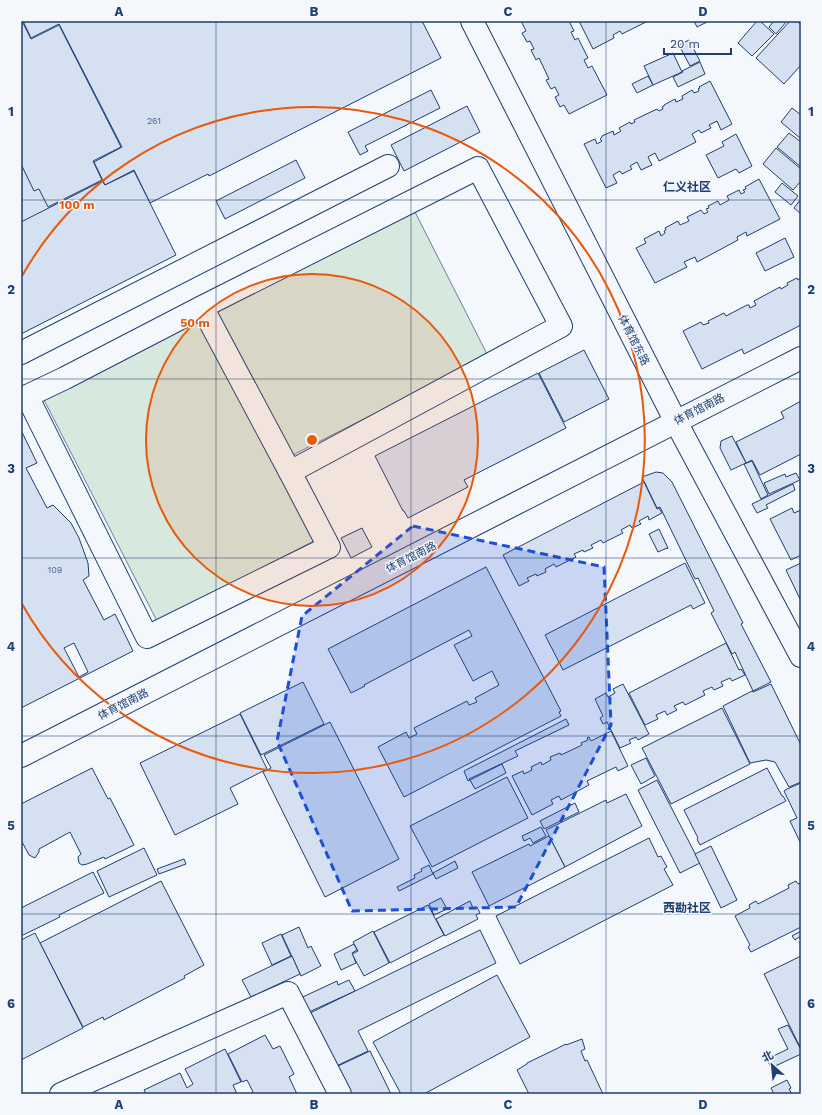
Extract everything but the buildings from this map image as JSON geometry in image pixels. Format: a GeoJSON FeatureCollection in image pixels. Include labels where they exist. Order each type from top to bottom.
{"type":"FeatureCollection","features":[{"type":"Feature","properties":{"kind":"street","name":"体育馆东路"},"geometry":{"type":"LineString","coordinates":[[472,21],[676,422],[801,656]]}},
{"type":"Feature","properties":{"kind":"street"},"geometry":{"type":"LineString","coordinates":[[21,353],[388,166]]}},
{"type":"Feature","properties":{"kind":"street"},"geometry":{"type":"LineString","coordinates":[[202,307],[329,547],[147,637],[24,398],[202,307],[478,168],[560,326],[290,472]]}},
{"type":"Feature","properties":{"kind":"street","name":"体育馆南路"},"geometry":{"type":"LineString","coordinates":[[21,756],[801,358]]}},
{"type":"Feature","properties":{"kind":"street"},"geometry":{"type":"LineString","coordinates":[[62,1094],[288,993],[340,1094]]}},
{"type":"Feature","properties":{"kind":"highlighted area"},"geometry":{"type":"Polygon","coordinates":[[[413,526],[604,567],[611,725],[516,907],[352,911],[277,741],[302,616],[413,526]]]}},
{"type":"Feature","properties":{"kind":"shaded area"},"geometry":{"type":"Polygon","coordinates":[[[413,208],[488,356],[275,464],[314,541],[157,621],[42,396],[413,208]]]}},
{"type":"Feature","properties":{"kind":"district","name":"仁义社区"},"geometry":{"type":"Point","coordinates":[687,187]}},
{"type":"Feature","properties":{"kind":"district","name":"西勘社区"},"geometry":{"type":"Point","coordinates":[687,908]}}]}
